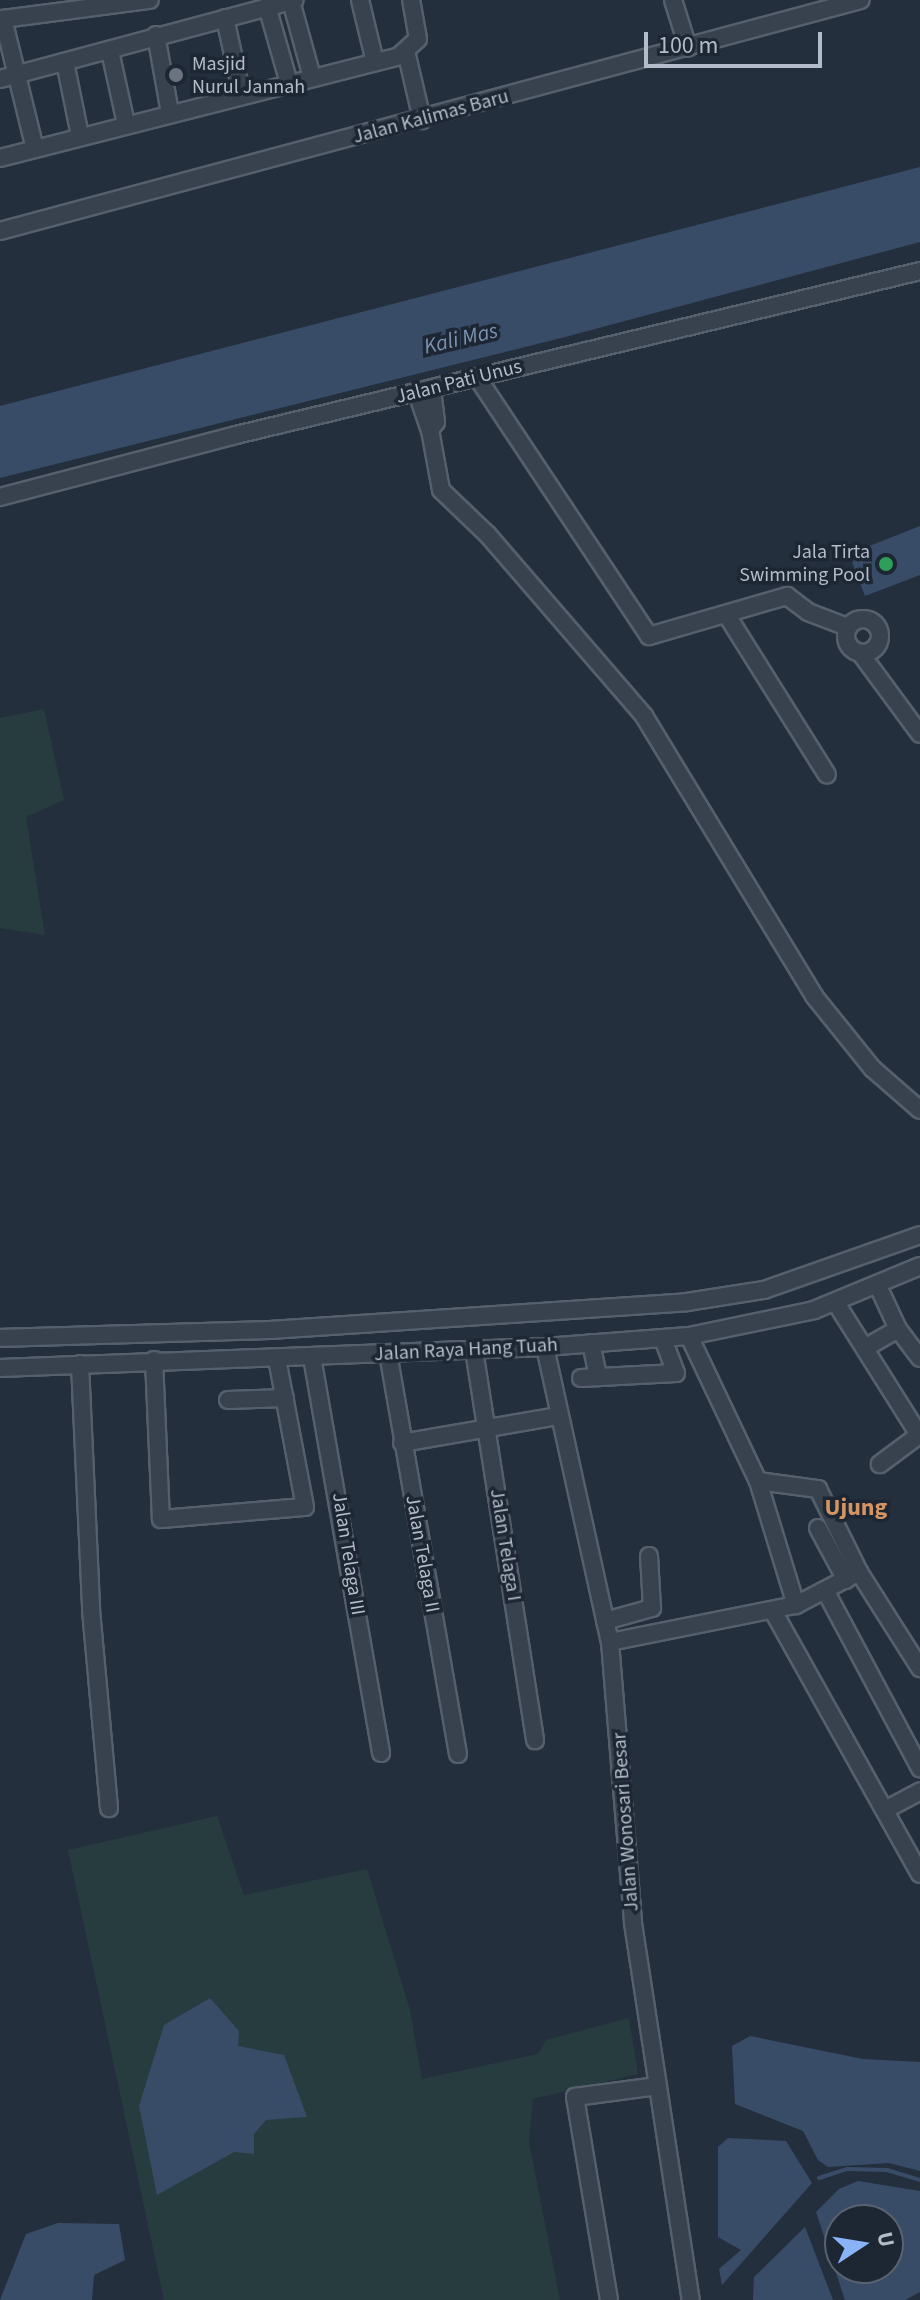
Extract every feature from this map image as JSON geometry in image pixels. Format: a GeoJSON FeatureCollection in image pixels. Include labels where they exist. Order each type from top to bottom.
{"type":"FeatureCollection","features":[{"type":"Feature","properties":{"kind":"street"},"geometry":{"type":"LineString","coordinates":[[35,149],[8,76],[3,18],[150,0]]}},
{"type":"Feature","properties":{"kind":"street"},"geometry":{"type":"LineString","coordinates":[[360,0],[375,62]]}},
{"type":"Feature","properties":{"kind":"street"},"geometry":{"type":"LineString","coordinates":[[0,158],[375,62],[406,51],[418,39],[411,0]]}},
{"type":"Feature","properties":{"kind":"street","name":"Jalan Kalimas Baru"},"geometry":{"type":"LineString","coordinates":[[0,231],[861,0]]}},
{"type":"Feature","properties":{"kind":"street"},"geometry":{"type":"LineString","coordinates":[[8,76],[293,1],[312,77]]}},
{"type":"Feature","properties":{"kind":"street"},"geometry":{"type":"LineString","coordinates":[[677,1],[688,48]]}},
{"type":"Feature","properties":{"kind":"street"},"geometry":{"type":"LineString","coordinates":[[267,6],[289,83]]}},
{"type":"Feature","properties":{"kind":"street"},"geometry":{"type":"LineString","coordinates":[[225,18],[242,95]]}},
{"type":"Feature","properties":{"kind":"street"},"geometry":{"type":"LineString","coordinates":[[156,35],[170,113]]}},
{"type":"Feature","properties":{"kind":"street"},"geometry":{"type":"LineString","coordinates":[[110,51],[126,124]]}},
{"type":"Feature","properties":{"kind":"street"},"geometry":{"type":"LineString","coordinates":[[406,51],[422,120]]}},
{"type":"Feature","properties":{"kind":"street"},"geometry":{"type":"LineString","coordinates":[[65,62],[80,136]]}},
{"type":"Feature","properties":{"kind":"street","name":"Jalan Pati Unus"},"geometry":{"type":"LineString","coordinates":[[0,497],[477,377],[920,271]]}},
{"type":"Feature","properties":{"kind":"street"},"geometry":{"type":"LineString","coordinates":[[477,377],[649,636],[728,617],[787,596],[808,612],[847,627]]}},
{"type":"Feature","properties":{"kind":"street"},"geometry":{"type":"LineString","coordinates":[[425,391],[441,490],[488,535],[644,716],[814,996],[873,1069],[920,1110]]}},
{"type":"Feature","properties":{"kind":"street"},"geometry":{"type":"LineString","coordinates":[[728,617],[827,775]]}},
{"type":"Feature","properties":{"kind":"street"},"geometry":{"type":"LineString","coordinates":[[861,654],[873,651],[880,630],[861,618],[847,627],[845,639],[861,654],[920,734]]}},
{"type":"Feature","properties":{"kind":"street","name":"Jalan Raya Hang Tuah"},"geometry":{"type":"LineString","coordinates":[[0,1338],[270,1330],[687,1302],[764,1290],[920,1235]]}},
{"type":"Feature","properties":{"kind":"street","name":"Jalan Raya Hang Tuah"},"geometry":{"type":"LineString","coordinates":[[0,1368],[154,1360],[277,1359],[663,1339],[836,1303],[920,1266]]}},
{"type":"Feature","properties":{"kind":"street"},"geometry":{"type":"LineString","coordinates":[[878,1286],[898,1329],[920,1358]]}},
{"type":"Feature","properties":{"kind":"street"},"geometry":{"type":"LineString","coordinates":[[836,1303],[920,1435],[880,1464]]}},
{"type":"Feature","properties":{"kind":"street"},"geometry":{"type":"LineString","coordinates":[[865,1348],[898,1329]]}},
{"type":"Feature","properties":{"kind":"street"},"geometry":{"type":"LineString","coordinates":[[689,1336],[758,1481],[796,1605]]}},
{"type":"Feature","properties":{"kind":"street"},"geometry":{"type":"LineString","coordinates":[[591,1343],[590,1377],[676,1373],[663,1339]]}},
{"type":"Feature","properties":{"kind":"street","name":"Jalan Wonosari Besar"},"geometry":{"type":"LineString","coordinates":[[545,1347],[610,1642],[632,1914],[691,2300]]}},
{"type":"Feature","properties":{"kind":"street","name":"Jalan Telaga I"},"geometry":{"type":"LineString","coordinates":[[474,1350],[535,1740]]}},
{"type":"Feature","properties":{"kind":"street","name":"Jalan Telaga II"},"geometry":{"type":"LineString","coordinates":[[388,1353],[458,1754]]}},
{"type":"Feature","properties":{"kind":"street","name":"Jalan Telaga III"},"geometry":{"type":"LineString","coordinates":[[312,1357],[381,1753]]}},
{"type":"Feature","properties":{"kind":"street"},"geometry":{"type":"LineString","coordinates":[[154,1360],[161,1519],[305,1507],[277,1359]]}},
{"type":"Feature","properties":{"kind":"street"},"geometry":{"type":"LineString","coordinates":[[80,1364],[91,1610],[109,1808]]}},
{"type":"Feature","properties":{"kind":"street"},"geometry":{"type":"LineString","coordinates":[[228,1400],[285,1398]]}},
{"type":"Feature","properties":{"kind":"street"},"geometry":{"type":"LineString","coordinates":[[402,1443],[487,1431],[559,1416]]}},
{"type":"Feature","properties":{"kind":"street"},"geometry":{"type":"LineString","coordinates":[[758,1481],[818,1489],[853,1576]]}},
{"type":"Feature","properties":{"kind":"street"},"geometry":{"type":"LineString","coordinates":[[818,1528],[853,1576],[915,1647],[920,1668]]}},
{"type":"Feature","properties":{"kind":"street"},"geometry":{"type":"LineString","coordinates":[[605,1621],[652,1608],[649,1556]]}},
{"type":"Feature","properties":{"kind":"street"},"geometry":{"type":"LineString","coordinates":[[610,1642],[796,1605],[853,1576]]}},
{"type":"Feature","properties":{"kind":"street"},"geometry":{"type":"LineString","coordinates":[[826,1592],[920,1768]]}},
{"type":"Feature","properties":{"kind":"street"},"geometry":{"type":"LineString","coordinates":[[773,1611],[920,1874]]}},
{"type":"Feature","properties":{"kind":"street"},"geometry":{"type":"LineString","coordinates":[[885,1810],[920,1791]]}},
{"type":"Feature","properties":{"kind":"street"},"geometry":{"type":"LineString","coordinates":[[609,2300],[575,2097],[657,2086]]}},
{"type":"Feature","properties":{"kind":"green space"},"geometry":{"type":"Polygon","coordinates":[[[44,709],[64,800],[26,817],[45,935],[0,928],[0,718],[44,709]]]}},
{"type":"Feature","properties":{"kind":"green space"},"geometry":{"type":"Polygon","coordinates":[[[217,1816],[244,1895],[367,1869],[410,2010],[422,2079],[538,2054],[546,2040],[629,2018],[638,2074],[533,2099],[529,2142],[560,2300],[164,2300],[68,1850],[217,1816]]]}},
{"type":"Feature","properties":{"kind":"water","name":"Kali Mas"},"geometry":{"type":"Polygon","coordinates":[[[920,167],[920,242],[565,337],[0,478],[0,406],[920,167]]]}},
{"type":"Feature","properties":{"kind":"water","name":"Jala Tirta Swimming Pool"},"geometry":{"type":"Polygon","coordinates":[[[920,526],[920,575],[865,596],[849,554],[920,526]]]}},
{"type":"Feature","properties":{"kind":"water"},"geometry":{"type":"Polygon","coordinates":[[[210,1998],[239,2031],[238,2046],[284,2055],[307,2117],[266,2120],[254,2134],[254,2154],[234,2152],[157,2195],[139,2106],[164,2025],[210,1998]]]}},
{"type":"Feature","properties":{"kind":"water"},"geometry":{"type":"Polygon","coordinates":[[[750,2036],[863,2059],[920,2062],[920,2171],[889,2163],[828,2167],[818,2160],[803,2131],[735,2104],[732,2046],[750,2036]]]}},
{"type":"Feature","properties":{"kind":"water"},"geometry":{"type":"Polygon","coordinates":[[[728,2138],[786,2141],[812,2183],[722,2285],[719,2269],[741,2250],[718,2237],[718,2147],[728,2138]]]}},
{"type":"Feature","properties":{"kind":"water"},"geometry":{"type":"Polygon","coordinates":[[[858,2181],[920,2191],[920,2292],[905,2300],[845,2300],[840,2284],[904,2284],[904,2204],[824,2204],[839,2189],[858,2181]]]}},
{"type":"Feature","properties":{"kind":"water"},"geometry":{"type":"Polygon","coordinates":[[[824,2204],[824,2236],[816,2212],[824,2204]]]}},
{"type":"Feature","properties":{"kind":"water"},"geometry":{"type":"Polygon","coordinates":[[[58,2223],[119,2224],[125,2260],[94,2275],[92,2300],[0,2300],[26,2234],[58,2223]]]}},
{"type":"Feature","properties":{"kind":"water"},"geometry":{"type":"Polygon","coordinates":[[[805,2227],[824,2284],[827,2284],[833,2300],[753,2300],[754,2277],[805,2227]]]}},
{"type":"Feature","properties":{"kind":"waterway"},"geometry":{"type":"LineString","coordinates":[[819,2178],[847,2169],[887,2170],[920,2180]]}},
{"type":"Feature","properties":{"kind":"place","name":"Masjid Nurul Jannah"},"geometry":{"type":"Point","coordinates":[176,75]}},
{"type":"Feature","properties":{"kind":"place","name":"Jala Tirta Swimming Pool"},"geometry":{"type":"Point","coordinates":[886,564]}},
{"type":"Feature","properties":{"kind":"district","name":"Ujung"},"geometry":{"type":"Point","coordinates":[856,1508]}}]}
